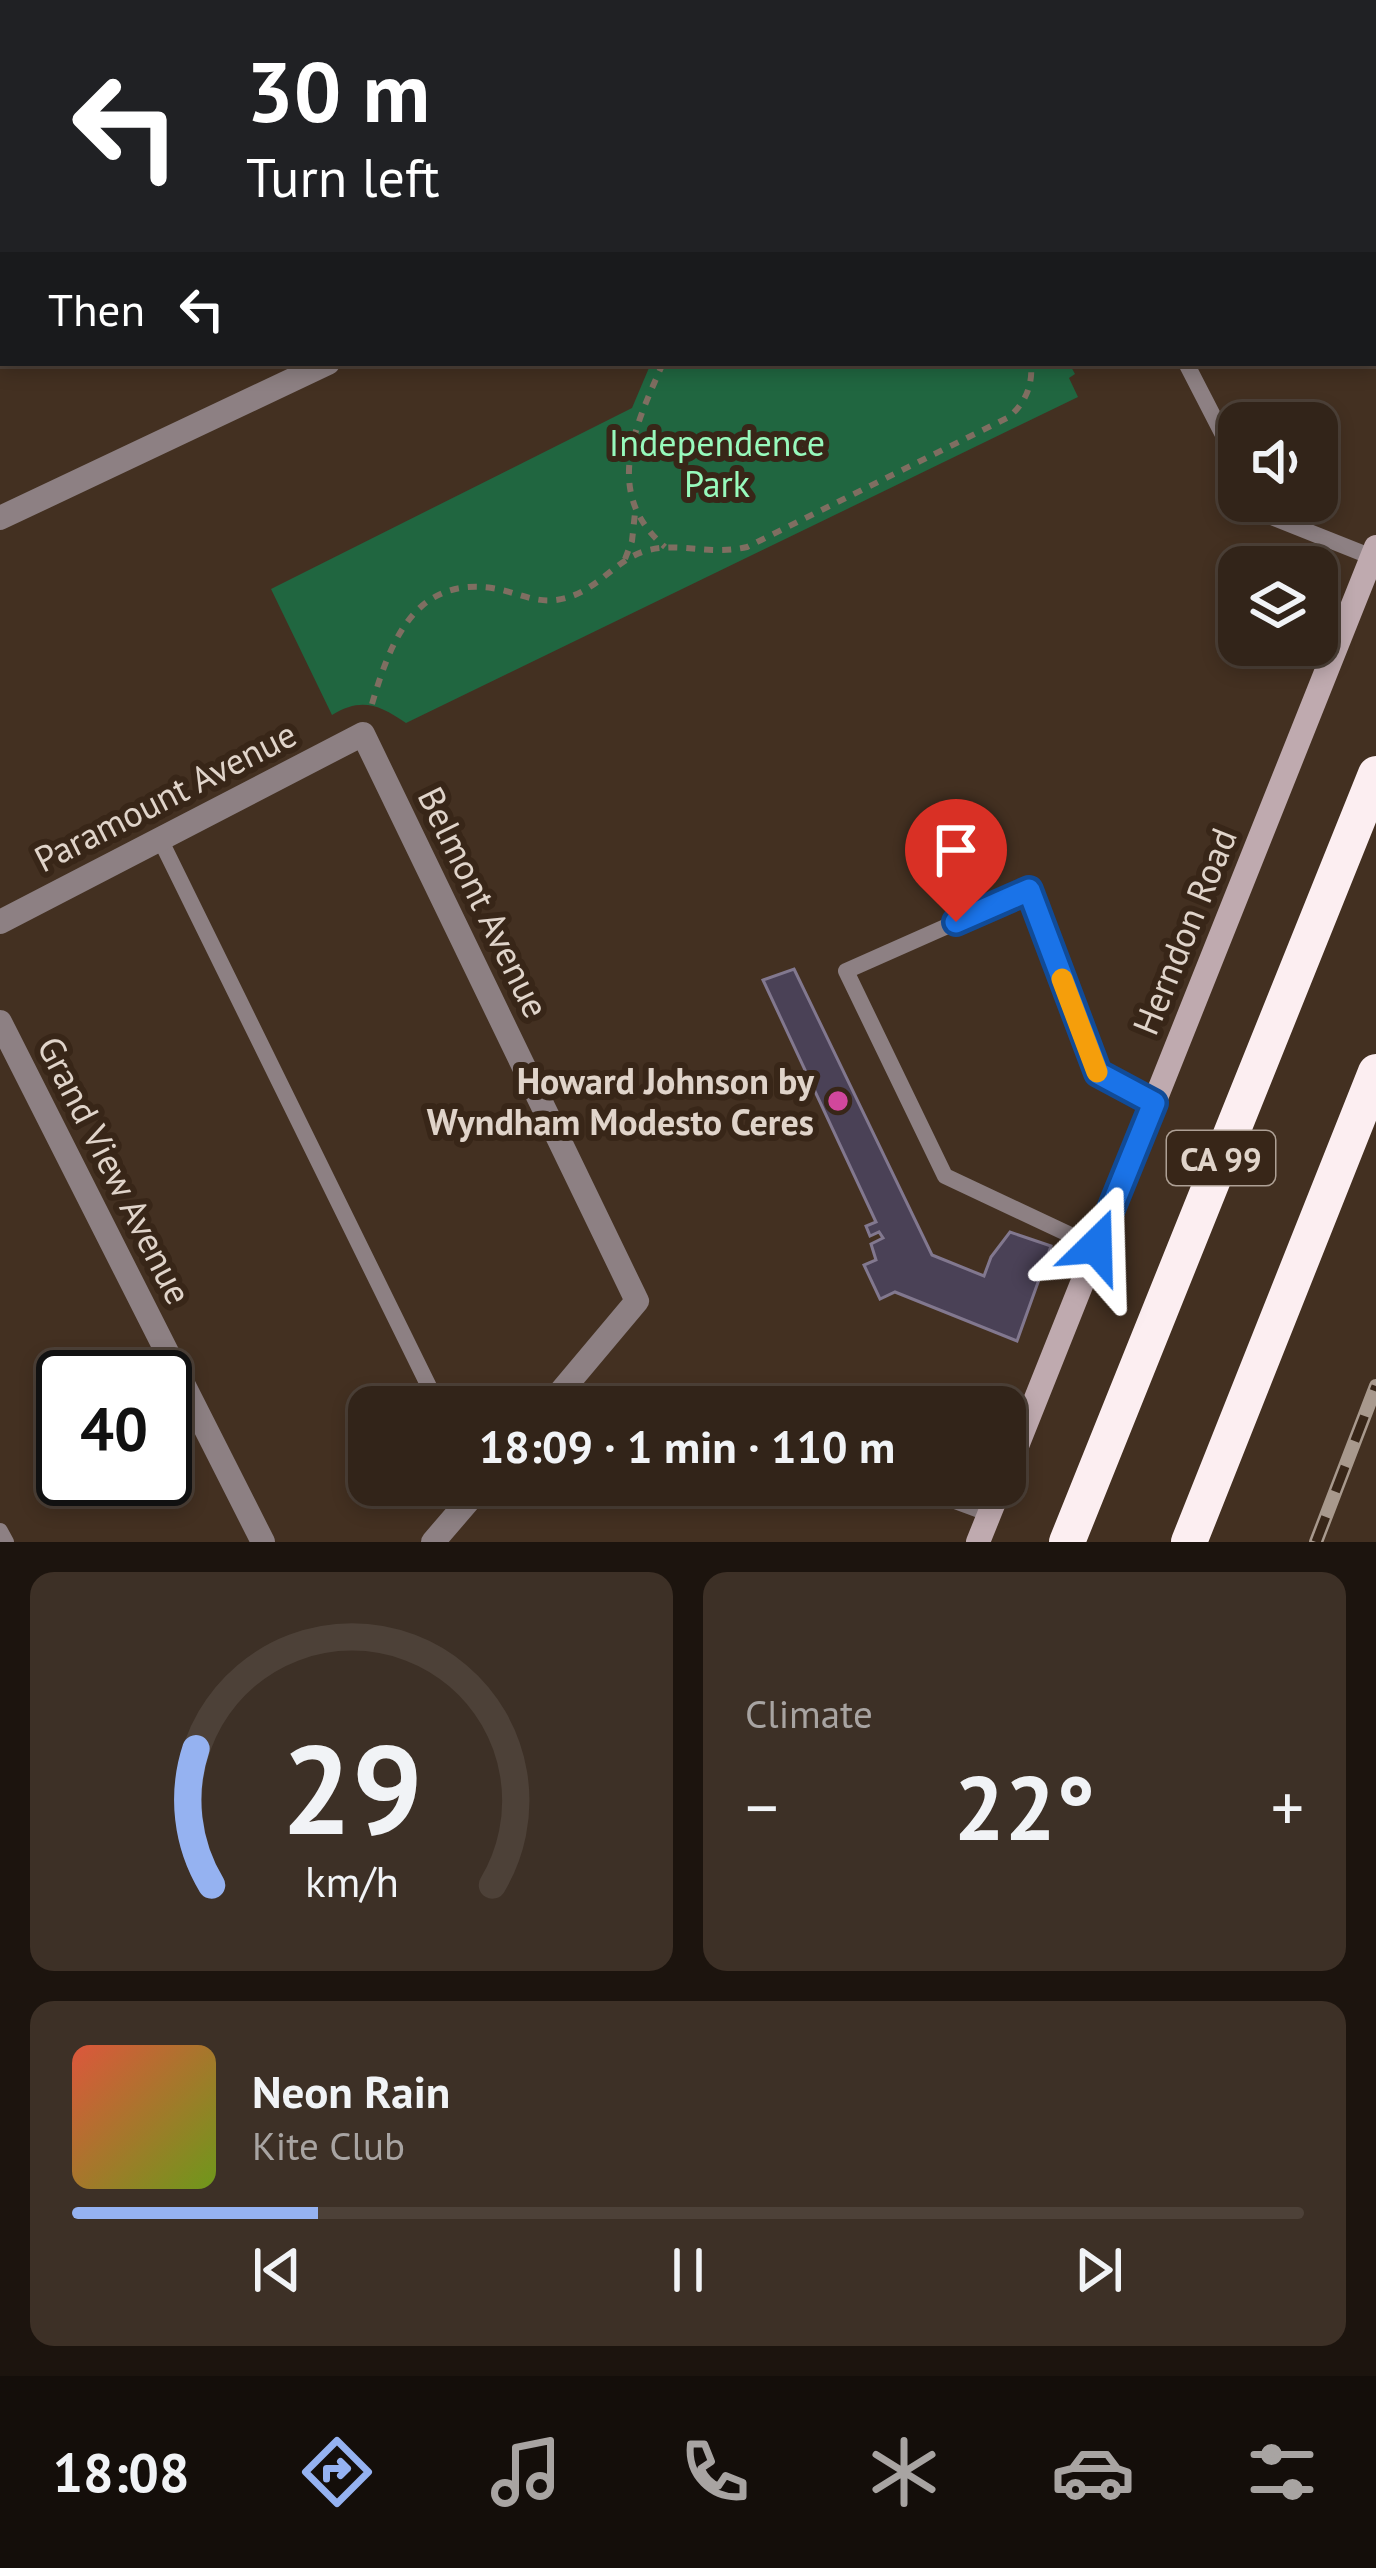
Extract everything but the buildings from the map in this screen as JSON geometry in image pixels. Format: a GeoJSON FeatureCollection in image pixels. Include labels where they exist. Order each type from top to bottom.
{"type":"FeatureCollection","features":[{"type":"Feature","properties":{"kind":"highway","name":"CA 99"},"geometry":{"type":"LineString","coordinates":[[1066,1542],[1376,774]]}},
{"type":"Feature","properties":{"kind":"highway","name":"CA 99"},"geometry":{"type":"LineString","coordinates":[[1189,1542],[1376,1072]]}},
{"type":"Feature","properties":{"kind":"street"},"geometry":{"type":"LineString","coordinates":[[0,518],[322,366]]}},
{"type":"Feature","properties":{"kind":"street","name":"Herndon Road"},"geometry":{"type":"LineString","coordinates":[[1026,1423],[1374,552]]}},
{"type":"Feature","properties":{"kind":"street","name":"Paramount Avenue"},"geometry":{"type":"LineString","coordinates":[[0,922],[363,734]]}},
{"type":"Feature","properties":{"kind":"street","name":"Belmont Avenue"},"geometry":{"type":"LineString","coordinates":[[363,734],[638,1301],[566,1386]]}},
{"type":"Feature","properties":{"kind":"street","name":"Grand View Avenue"},"geometry":{"type":"LineString","coordinates":[[0,1022],[263,1542]]}},
{"type":"Feature","properties":{"kind":"street"},"geometry":{"type":"LineString","coordinates":[[434,1542],[463,1506]]}},
{"type":"Feature","properties":{"kind":"street"},"geometry":{"type":"LineString","coordinates":[[978,1542],[993,1506]]}},
{"type":"Feature","properties":{"kind":"lane"},"geometry":{"type":"LineString","coordinates":[[1188,366],[1218,425]]}},
{"type":"Feature","properties":{"kind":"lane"},"geometry":{"type":"LineString","coordinates":[[1287,522],[1374,552]]}},
{"type":"Feature","properties":{"kind":"lane"},"geometry":{"type":"LineString","coordinates":[[160,839],[430,1386]]}},
{"type":"Feature","properties":{"kind":"lane"},"geometry":{"type":"LineString","coordinates":[[1096,1246],[945,1176],[846,971],[1029,890],[1098,1073],[1154,1103]]}},
{"type":"Feature","properties":{"kind":"lane"},"geometry":{"type":"LineString","coordinates":[[968,1506],[990,1514]]}},
{"type":"Feature","properties":{"kind":"lane"},"geometry":{"type":"LineString","coordinates":[[0,1531],[6,1542]]}},
{"type":"Feature","properties":{"kind":"path"},"geometry":{"type":"LineString","coordinates":[[623,562],[632,541],[634,513],[628,486],[629,453],[662,366]]}},
{"type":"Feature","properties":{"kind":"path"},"geometry":{"type":"LineString","coordinates":[[372,704],[404,621],[430,599],[462,589],[492,587],[531,599],[556,600],[606,579],[640,552],[664,547],[721,553],[747,547],[1009,418],[1023,405],[1031,366]]}},
{"type":"Feature","properties":{"kind":"path"},"geometry":{"type":"LineString","coordinates":[[634,513],[664,547]]}},
{"type":"Feature","properties":{"kind":"green space","name":"Independence Park"},"geometry":{"type":"Polygon","coordinates":[[[650,366],[1071,366],[1075,374],[1069,378],[1078,397],[406,723],[361,705],[332,715],[271,589],[632,408],[650,366]]]}},
{"type":"Feature","properties":{"kind":"railway"},"geometry":{"type":"LineString","coordinates":[[1316,1542],[1376,1386]]}},
{"type":"Feature","properties":{"kind":"slow traffic"},"geometry":{"type":"LineString","coordinates":[[1062,979],[1097,1072]]}},
{"type":"Feature","properties":{"kind":"place","name":"Howard Johnson by Wyndham Modesto Ceres"},"geometry":{"type":"Point","coordinates":[838,1101]}},
{"type":"Feature","properties":{"kind":"route"},"geometry":{"type":"LineString","coordinates":[[956,922],[1029,890],[1098,1073],[1154,1103],[1096,1246]]}}]}
